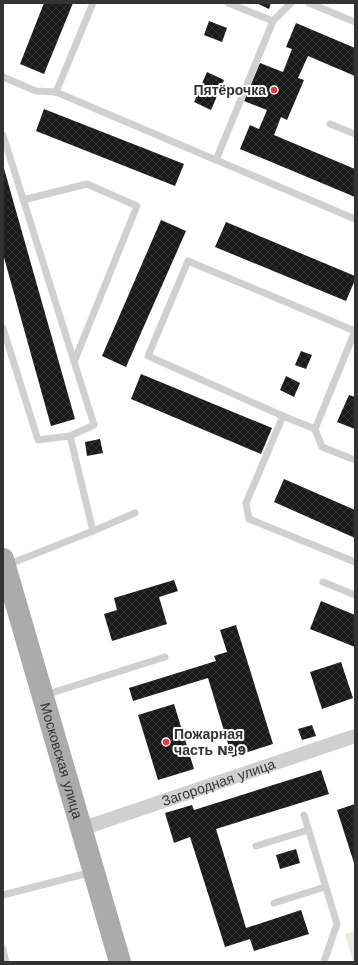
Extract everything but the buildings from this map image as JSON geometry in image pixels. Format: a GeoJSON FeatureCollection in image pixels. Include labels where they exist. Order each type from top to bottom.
{"type":"FeatureCollection","features":[{"type":"Feature","properties":{"kind":"main road","name":"Московская улица"},"geometry":{"type":"LineString","coordinates":[[4,563],[120,962]]}},
{"type":"Feature","properties":{"kind":"street","name":"Загородная улица"},"geometry":{"type":"LineString","coordinates":[[81,829],[355,736]]}},
{"type":"Feature","properties":{"kind":"lane"},"geometry":{"type":"LineString","coordinates":[[56,92],[93,3]]}},
{"type":"Feature","properties":{"kind":"lane"},"geometry":{"type":"LineString","coordinates":[[228,3],[273,21]]}},
{"type":"Feature","properties":{"kind":"lane"},"geometry":{"type":"LineString","coordinates":[[216,160],[273,21],[291,3]]}},
{"type":"Feature","properties":{"kind":"lane"},"geometry":{"type":"LineString","coordinates":[[309,3],[355,22]]}},
{"type":"Feature","properties":{"kind":"lane"},"geometry":{"type":"LineString","coordinates":[[3,77],[36,91],[56,92],[355,219]]}},
{"type":"Feature","properties":{"kind":"lane"},"geometry":{"type":"LineString","coordinates":[[330,124],[355,134]]}},
{"type":"Feature","properties":{"kind":"lane"},"geometry":{"type":"LineString","coordinates":[[3,135],[94,425],[70,436],[38,440],[3,328]]}},
{"type":"Feature","properties":{"kind":"lane"},"geometry":{"type":"LineString","coordinates":[[23,200],[87,184],[137,206],[74,362]]}},
{"type":"Feature","properties":{"kind":"lane"},"geometry":{"type":"LineString","coordinates":[[315,429],[282,416],[148,356],[188,261],[355,331],[315,429],[322,447],[355,460]]}},
{"type":"Feature","properties":{"kind":"lane"},"geometry":{"type":"LineString","coordinates":[[282,416],[246,503],[249,519],[355,562]]}},
{"type":"Feature","properties":{"kind":"lane"},"geometry":{"type":"LineString","coordinates":[[70,436],[93,531]]}},
{"type":"Feature","properties":{"kind":"lane"},"geometry":{"type":"LineString","coordinates":[[4,563],[93,531],[135,513]]}},
{"type":"Feature","properties":{"kind":"lane"},"geometry":{"type":"LineString","coordinates":[[323,582],[355,595]]}},
{"type":"Feature","properties":{"kind":"lane"},"geometry":{"type":"LineString","coordinates":[[43,696],[165,657]]}},
{"type":"Feature","properties":{"kind":"lane"},"geometry":{"type":"LineString","coordinates":[[304,815],[337,924],[324,962]]}},
{"type":"Feature","properties":{"kind":"lane"},"geometry":{"type":"LineString","coordinates":[[256,846],[308,830]]}},
{"type":"Feature","properties":{"kind":"lane"},"geometry":{"type":"LineString","coordinates":[[3,895],[94,871]]}},
{"type":"Feature","properties":{"kind":"lane"},"geometry":{"type":"LineString","coordinates":[[274,903],[325,886]]}},
{"type":"Feature","properties":{"kind":"lane"},"geometry":{"type":"LineString","coordinates":[[3,949],[6,962]]}},
{"type":"Feature","properties":{"kind":"shaded area"},"geometry":{"type":"Polygon","coordinates":[[[355,931],[355,962],[353,962],[345,934],[355,931]]]}},
{"type":"Feature","properties":{"kind":"place","name":"Пятёрочка"},"geometry":{"type":"Point","coordinates":[274,90]}},
{"type":"Feature","properties":{"kind":"place","name":"Пожарная часть № 9"},"geometry":{"type":"Point","coordinates":[166,742]}}]}
